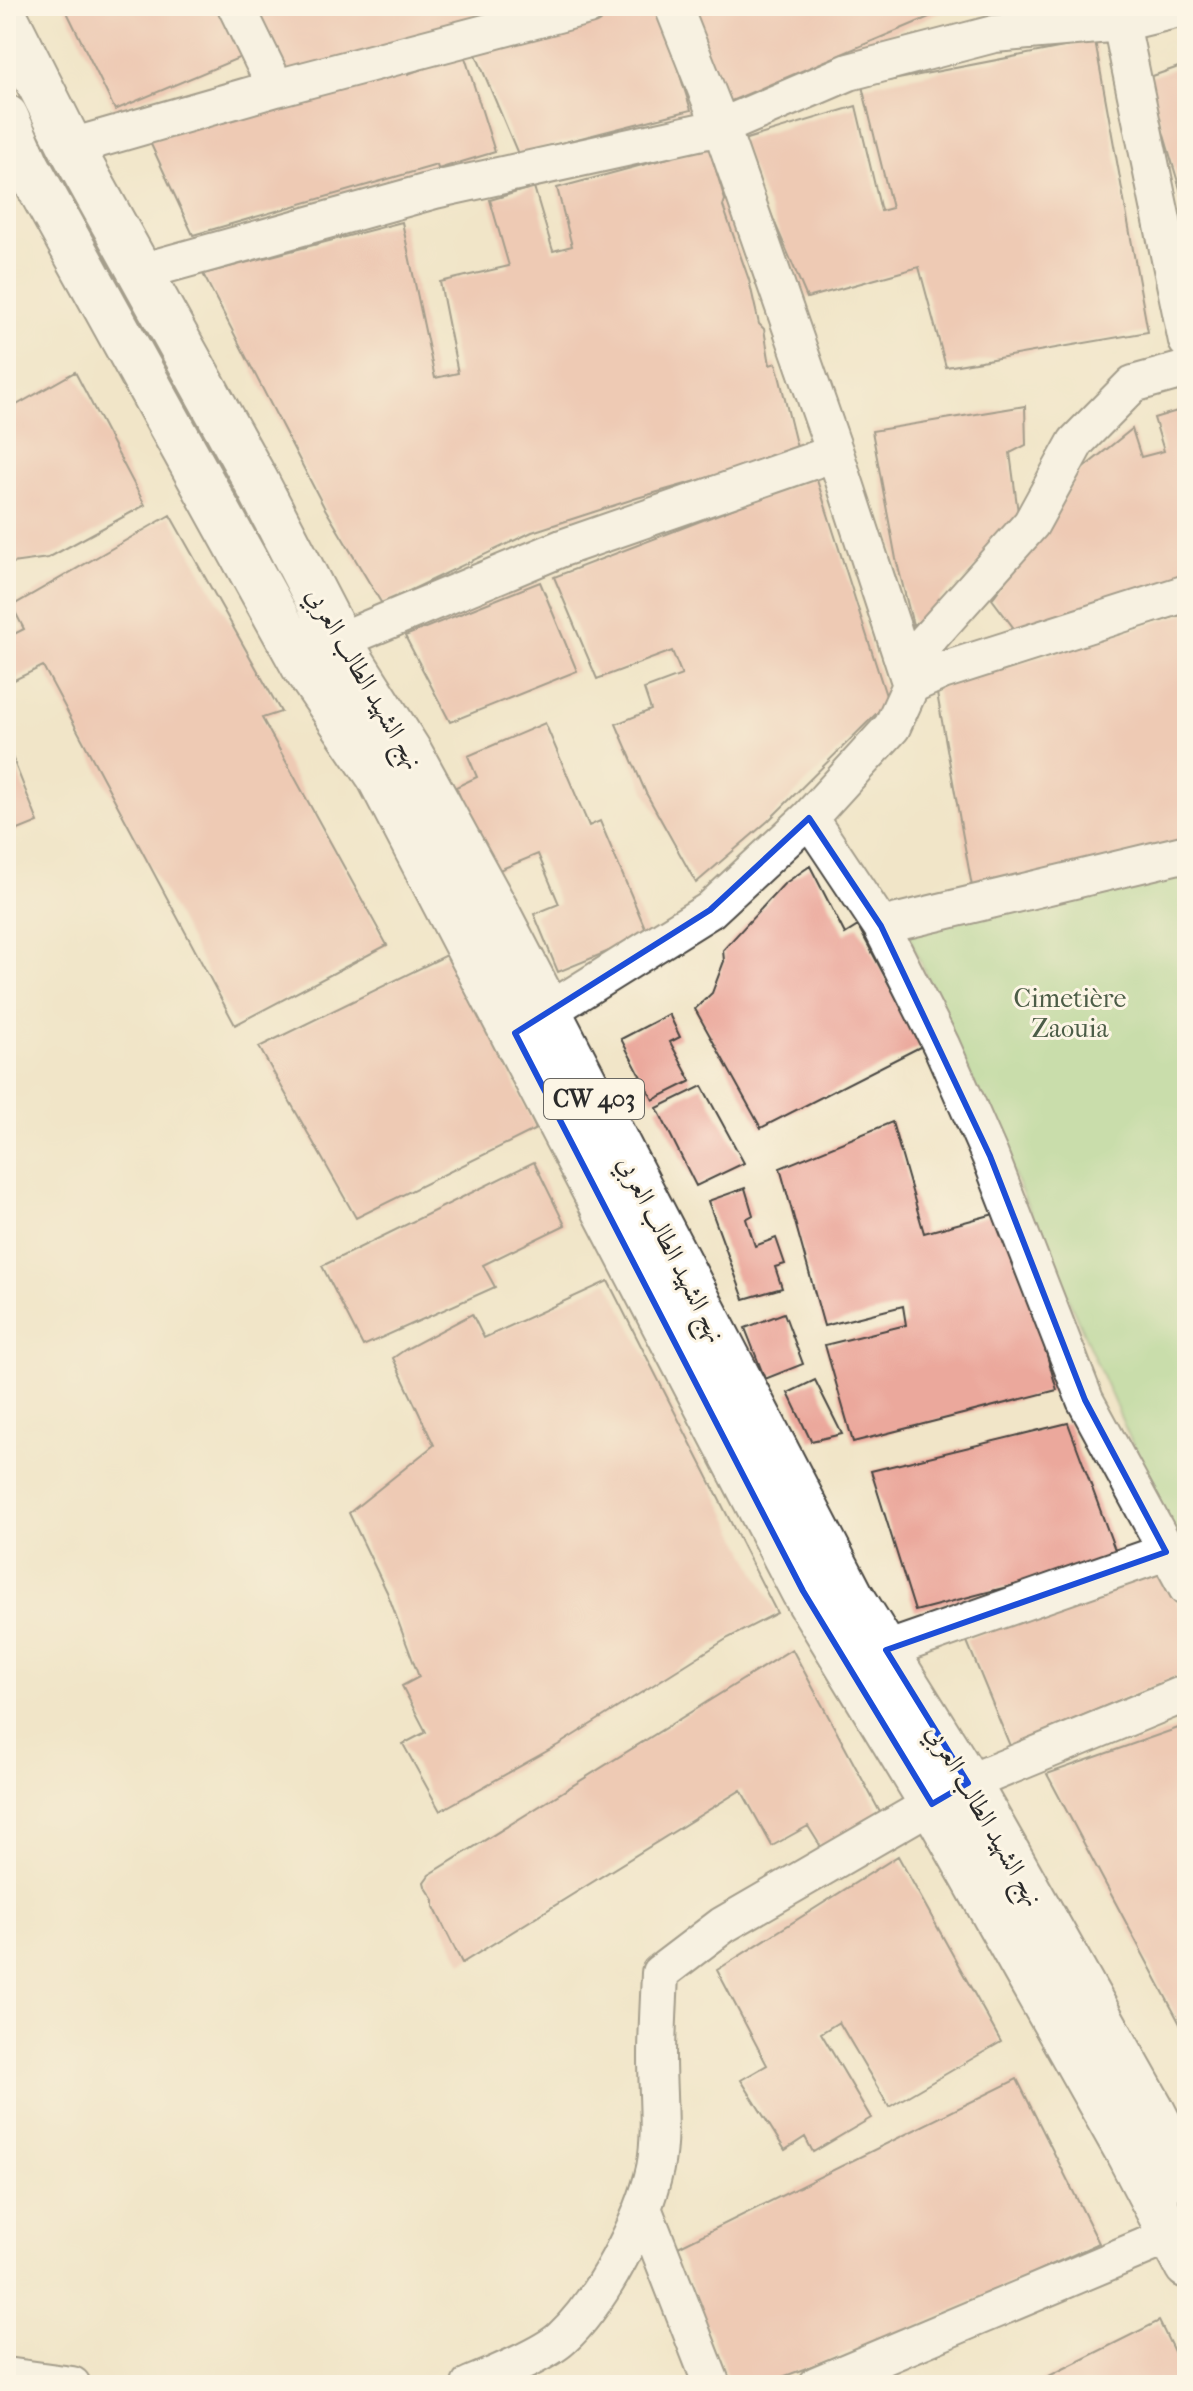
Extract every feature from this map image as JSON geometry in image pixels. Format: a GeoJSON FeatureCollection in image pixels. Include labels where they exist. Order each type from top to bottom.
{"type":"FeatureCollection","features":[{"type":"Feature","properties":{"kind":"main road","name":"نهج الشهيد الطالب العربي"},"geometry":{"type":"LineString","coordinates":[[6,18],[71,147],[256,481],[339,641],[410,753],[532,1022],[803,1591],[950,1794],[1151,2108],[1187,2179]]}},
{"type":"Feature","properties":{"kind":"main road","name":"نهج الشهيد الطالب العربي"},"geometry":{"type":"LineString","coordinates":[[6,117],[28,167],[303,665],[378,775],[532,1022],[852,1597],[886,1650],[950,1794],[1179,2250]]}},
{"type":"Feature","properties":{"kind":"street"},"geometry":{"type":"LineString","coordinates":[[236,6],[276,88]]}},
{"type":"Feature","properties":{"kind":"street"},"geometry":{"type":"LineString","coordinates":[[71,147],[276,88],[588,6]]}},
{"type":"Feature","properties":{"kind":"street"},"geometry":{"type":"LineString","coordinates":[[673,6],[721,127],[909,675]]}},
{"type":"Feature","properties":{"kind":"street"},"geometry":{"type":"LineString","coordinates":[[140,272],[435,190],[721,127],[849,72],[994,34],[1121,23],[1187,7]]}},
{"type":"Feature","properties":{"kind":"street"},"geometry":{"type":"LineString","coordinates":[[1121,23],[1187,341]]}},
{"type":"Feature","properties":{"kind":"street"},"geometry":{"type":"LineString","coordinates":[[532,1022],[710,910],[809,818],[892,727],[909,675],[1031,524],[1076,442],[1133,384],[1187,369]]}},
{"type":"Feature","properties":{"kind":"street"},"geometry":{"type":"LineString","coordinates":[[303,665],[339,641],[562,548],[835,453]]}},
{"type":"Feature","properties":{"kind":"street"},"geometry":{"type":"LineString","coordinates":[[909,675],[942,671],[1187,593]]}},
{"type":"Feature","properties":{"kind":"street"},"geometry":{"type":"LineString","coordinates":[[809,818],[881,926],[941,1045],[990,1156],[1085,1400],[1187,1588]]}},
{"type":"Feature","properties":{"kind":"street"},"geometry":{"type":"LineString","coordinates":[[881,926],[1187,853]]}},
{"type":"Feature","properties":{"kind":"street"},"geometry":{"type":"LineString","coordinates":[[886,1650],[1166,1552]]}},
{"type":"Feature","properties":{"kind":"street"},"geometry":{"type":"LineString","coordinates":[[470,2385],[560,2341],[591,2306],[643,2208],[655,2168],[659,2128],[657,2056],[660,1973],[723,1925],[950,1794],[1187,1693]]}},
{"type":"Feature","properties":{"kind":"street"},"geometry":{"type":"LineString","coordinates":[[643,2208],[712,2385]]}},
{"type":"Feature","properties":{"kind":"street"},"geometry":{"type":"LineString","coordinates":[[816,2385],[1179,2250]]}},
{"type":"Feature","properties":{"kind":"street"},"geometry":{"type":"LineString","coordinates":[[6,2376],[72,2385]]}},
{"type":"Feature","properties":{"kind":"highlighted area"},"geometry":{"type":"Polygon","coordinates":[[[809,818],[881,926],[990,1156],[1085,1400],[1166,1552],[886,1650],[968,1783],[932,1804],[803,1591],[515,1033],[710,910],[809,818]]]}},
{"type":"Feature","properties":{"kind":"green space","name":"Cimetière Zaouia"},"geometry":{"type":"Polygon","coordinates":[[[1187,863],[1187,1568],[907,932],[1187,863]]]}},
{"type":"Feature","properties":{"kind":"building"},"geometry":{"type":"Polygon","coordinates":[[[64,6],[221,6],[241,57],[115,110],[64,6]]]}},
{"type":"Feature","properties":{"kind":"building"},"geometry":{"type":"Polygon","coordinates":[[[251,6],[507,6],[508,7],[286,79],[251,6]]]}},
{"type":"Feature","properties":{"kind":"building"},"geometry":{"type":"Polygon","coordinates":[[[632,6],[658,6],[691,110],[518,154],[474,50],[632,6]]]}},
{"type":"Feature","properties":{"kind":"building"},"geometry":{"type":"Polygon","coordinates":[[[684,6],[955,6],[724,104],[684,6]]]}},
{"type":"Feature","properties":{"kind":"building"},"geometry":{"type":"Polygon","coordinates":[[[1026,6],[1064,6],[1031,19],[1026,6]]]}},
{"type":"Feature","properties":{"kind":"building"},"geometry":{"type":"Polygon","coordinates":[[[1095,41],[1148,332],[946,367],[919,267],[807,298],[740,141],[856,106],[881,211],[892,208],[862,86],[1095,41]]]}},
{"type":"Feature","properties":{"kind":"building"},"geometry":{"type":"Polygon","coordinates":[[[464,54],[495,152],[438,169],[437,165],[193,235],[149,140],[402,60],[408,74],[464,54]]]}},
{"type":"Feature","properties":{"kind":"building"},"geometry":{"type":"Polygon","coordinates":[[[1187,64],[1187,208],[1186,209],[1147,78],[1187,64]]]}},
{"type":"Feature","properties":{"kind":"building"},"geometry":{"type":"Polygon","coordinates":[[[709,147],[725,200],[723,206],[749,280],[759,324],[764,329],[770,365],[776,363],[798,452],[532,532],[382,604],[324,507],[203,274],[402,222],[435,378],[458,373],[440,282],[509,266],[490,200],[534,187],[553,251],[572,246],[557,188],[709,147]]]}},
{"type":"Feature","properties":{"kind":"building"},"geometry":{"type":"Polygon","coordinates":[[[75,372],[145,505],[48,558],[12,563],[6,555],[6,411],[75,372]]]}},
{"type":"Feature","properties":{"kind":"building"},"geometry":{"type":"Polygon","coordinates":[[[1025,406],[1026,445],[1010,453],[1019,520],[973,570],[939,599],[942,609],[913,625],[896,559],[872,431],[1025,406]]]}},
{"type":"Feature","properties":{"kind":"building"},"geometry":{"type":"Polygon","coordinates":[[[1187,408],[1187,576],[1016,631],[992,599],[1056,514],[1076,474],[1132,429],[1141,457],[1164,451],[1154,418],[1187,408]]]}},
{"type":"Feature","properties":{"kind":"building"},"geometry":{"type":"Polygon","coordinates":[[[816,477],[888,702],[768,821],[696,883],[646,793],[616,724],[651,710],[644,689],[682,675],[672,651],[597,679],[554,577],[816,477]]]}},
{"type":"Feature","properties":{"kind":"building"},"geometry":{"type":"Polygon","coordinates":[[[170,515],[281,712],[262,718],[387,945],[235,1025],[43,666],[6,684],[6,638],[24,629],[12,606],[170,515]]]}},
{"type":"Feature","properties":{"kind":"building"},"geometry":{"type":"Polygon","coordinates":[[[540,582],[577,671],[450,722],[405,636],[540,582]]]}},
{"type":"Feature","properties":{"kind":"building"},"geometry":{"type":"Polygon","coordinates":[[[1187,613],[1187,840],[973,892],[936,688],[1187,613]]]}},
{"type":"Feature","properties":{"kind":"building"},"geometry":{"type":"Polygon","coordinates":[[[545,723],[589,826],[600,821],[648,935],[558,972],[534,914],[559,904],[538,854],[492,873],[456,787],[477,777],[468,756],[545,723]]]}},
{"type":"Feature","properties":{"kind":"building"},"geometry":{"type":"Polygon","coordinates":[[[9,749],[38,822],[6,835],[6,750],[9,749]]]}},
{"type":"Feature","properties":{"kind":"building"},"geometry":{"type":"Polygon","coordinates":[[[810,866],[845,934],[858,926],[922,1046],[761,1128],[695,1009],[712,993],[724,961],[723,950],[784,884],[810,866]]]}},
{"type":"Feature","properties":{"kind":"building"},"geometry":{"type":"Polygon","coordinates":[[[453,952],[536,1129],[356,1218],[259,1047],[453,952]]]}},
{"type":"Feature","properties":{"kind":"building"},"geometry":{"type":"Polygon","coordinates":[[[669,1014],[680,1037],[670,1042],[691,1081],[653,1100],[621,1039],[669,1014]]]}},
{"type":"Feature","properties":{"kind":"building"},"geometry":{"type":"Polygon","coordinates":[[[702,1086],[744,1163],[696,1186],[657,1108],[702,1086]]]}},
{"type":"Feature","properties":{"kind":"building"},"geometry":{"type":"Polygon","coordinates":[[[892,1122],[924,1233],[1005,1211],[1057,1390],[853,1442],[825,1345],[906,1325],[903,1306],[824,1326],[780,1168],[892,1122]]]}},
{"type":"Feature","properties":{"kind":"building"},"geometry":{"type":"Polygon","coordinates":[[[534,1162],[565,1225],[483,1265],[495,1287],[363,1346],[322,1266],[534,1162]]]}},
{"type":"Feature","properties":{"kind":"building"},"geometry":{"type":"Polygon","coordinates":[[[745,1188],[753,1215],[746,1219],[755,1246],[776,1238],[785,1264],[775,1267],[782,1288],[744,1299],[708,1201],[745,1188]]]}},
{"type":"Feature","properties":{"kind":"building"},"geometry":{"type":"Polygon","coordinates":[[[608,1281],[777,1613],[728,1638],[558,1745],[440,1811],[403,1744],[426,1732],[402,1686],[419,1677],[387,1592],[349,1513],[434,1445],[393,1358],[472,1314],[484,1338],[608,1281]]]}},
{"type":"Feature","properties":{"kind":"building"},"geometry":{"type":"Polygon","coordinates":[[[784,1313],[803,1364],[765,1379],[745,1328],[784,1313]]]}},
{"type":"Feature","properties":{"kind":"building"},"geometry":{"type":"Polygon","coordinates":[[[815,1380],[842,1434],[811,1441],[788,1393],[815,1380]]]}},
{"type":"Feature","properties":{"kind":"building"},"geometry":{"type":"Polygon","coordinates":[[[1068,1423],[1118,1558],[915,1611],[871,1471],[1068,1423]]]}},
{"type":"Feature","properties":{"kind":"building"},"geometry":{"type":"Polygon","coordinates":[[[1166,1568],[1187,1633],[1187,1672],[1010,1746],[966,1639],[1166,1568]]]}},
{"type":"Feature","properties":{"kind":"building"},"geometry":{"type":"Polygon","coordinates":[[[792,1649],[881,1814],[821,1847],[808,1826],[772,1846],[741,1790],[462,1963],[425,1886],[429,1875],[792,1649]]]}},
{"type":"Feature","properties":{"kind":"building"},"geometry":{"type":"Polygon","coordinates":[[[1187,1725],[1187,2037],[1047,1774],[1187,1725]]]}},
{"type":"Feature","properties":{"kind":"building"},"geometry":{"type":"Polygon","coordinates":[[[898,1856],[1001,2042],[889,2107],[839,2022],[821,2033],[871,2118],[813,2152],[805,2137],[785,2150],[741,2080],[767,2065],[717,1970],[898,1856]]]}},
{"type":"Feature","properties":{"kind":"building"},"geometry":{"type":"Polygon","coordinates":[[[1017,2079],[1099,2243],[919,2326],[761,2385],[731,2385],[676,2248],[1017,2079]]]}},
{"type":"Feature","properties":{"kind":"building"},"geometry":{"type":"Polygon","coordinates":[[[1159,2321],[1187,2378],[1187,2385],[1031,2385],[1159,2321]]]}}]}
